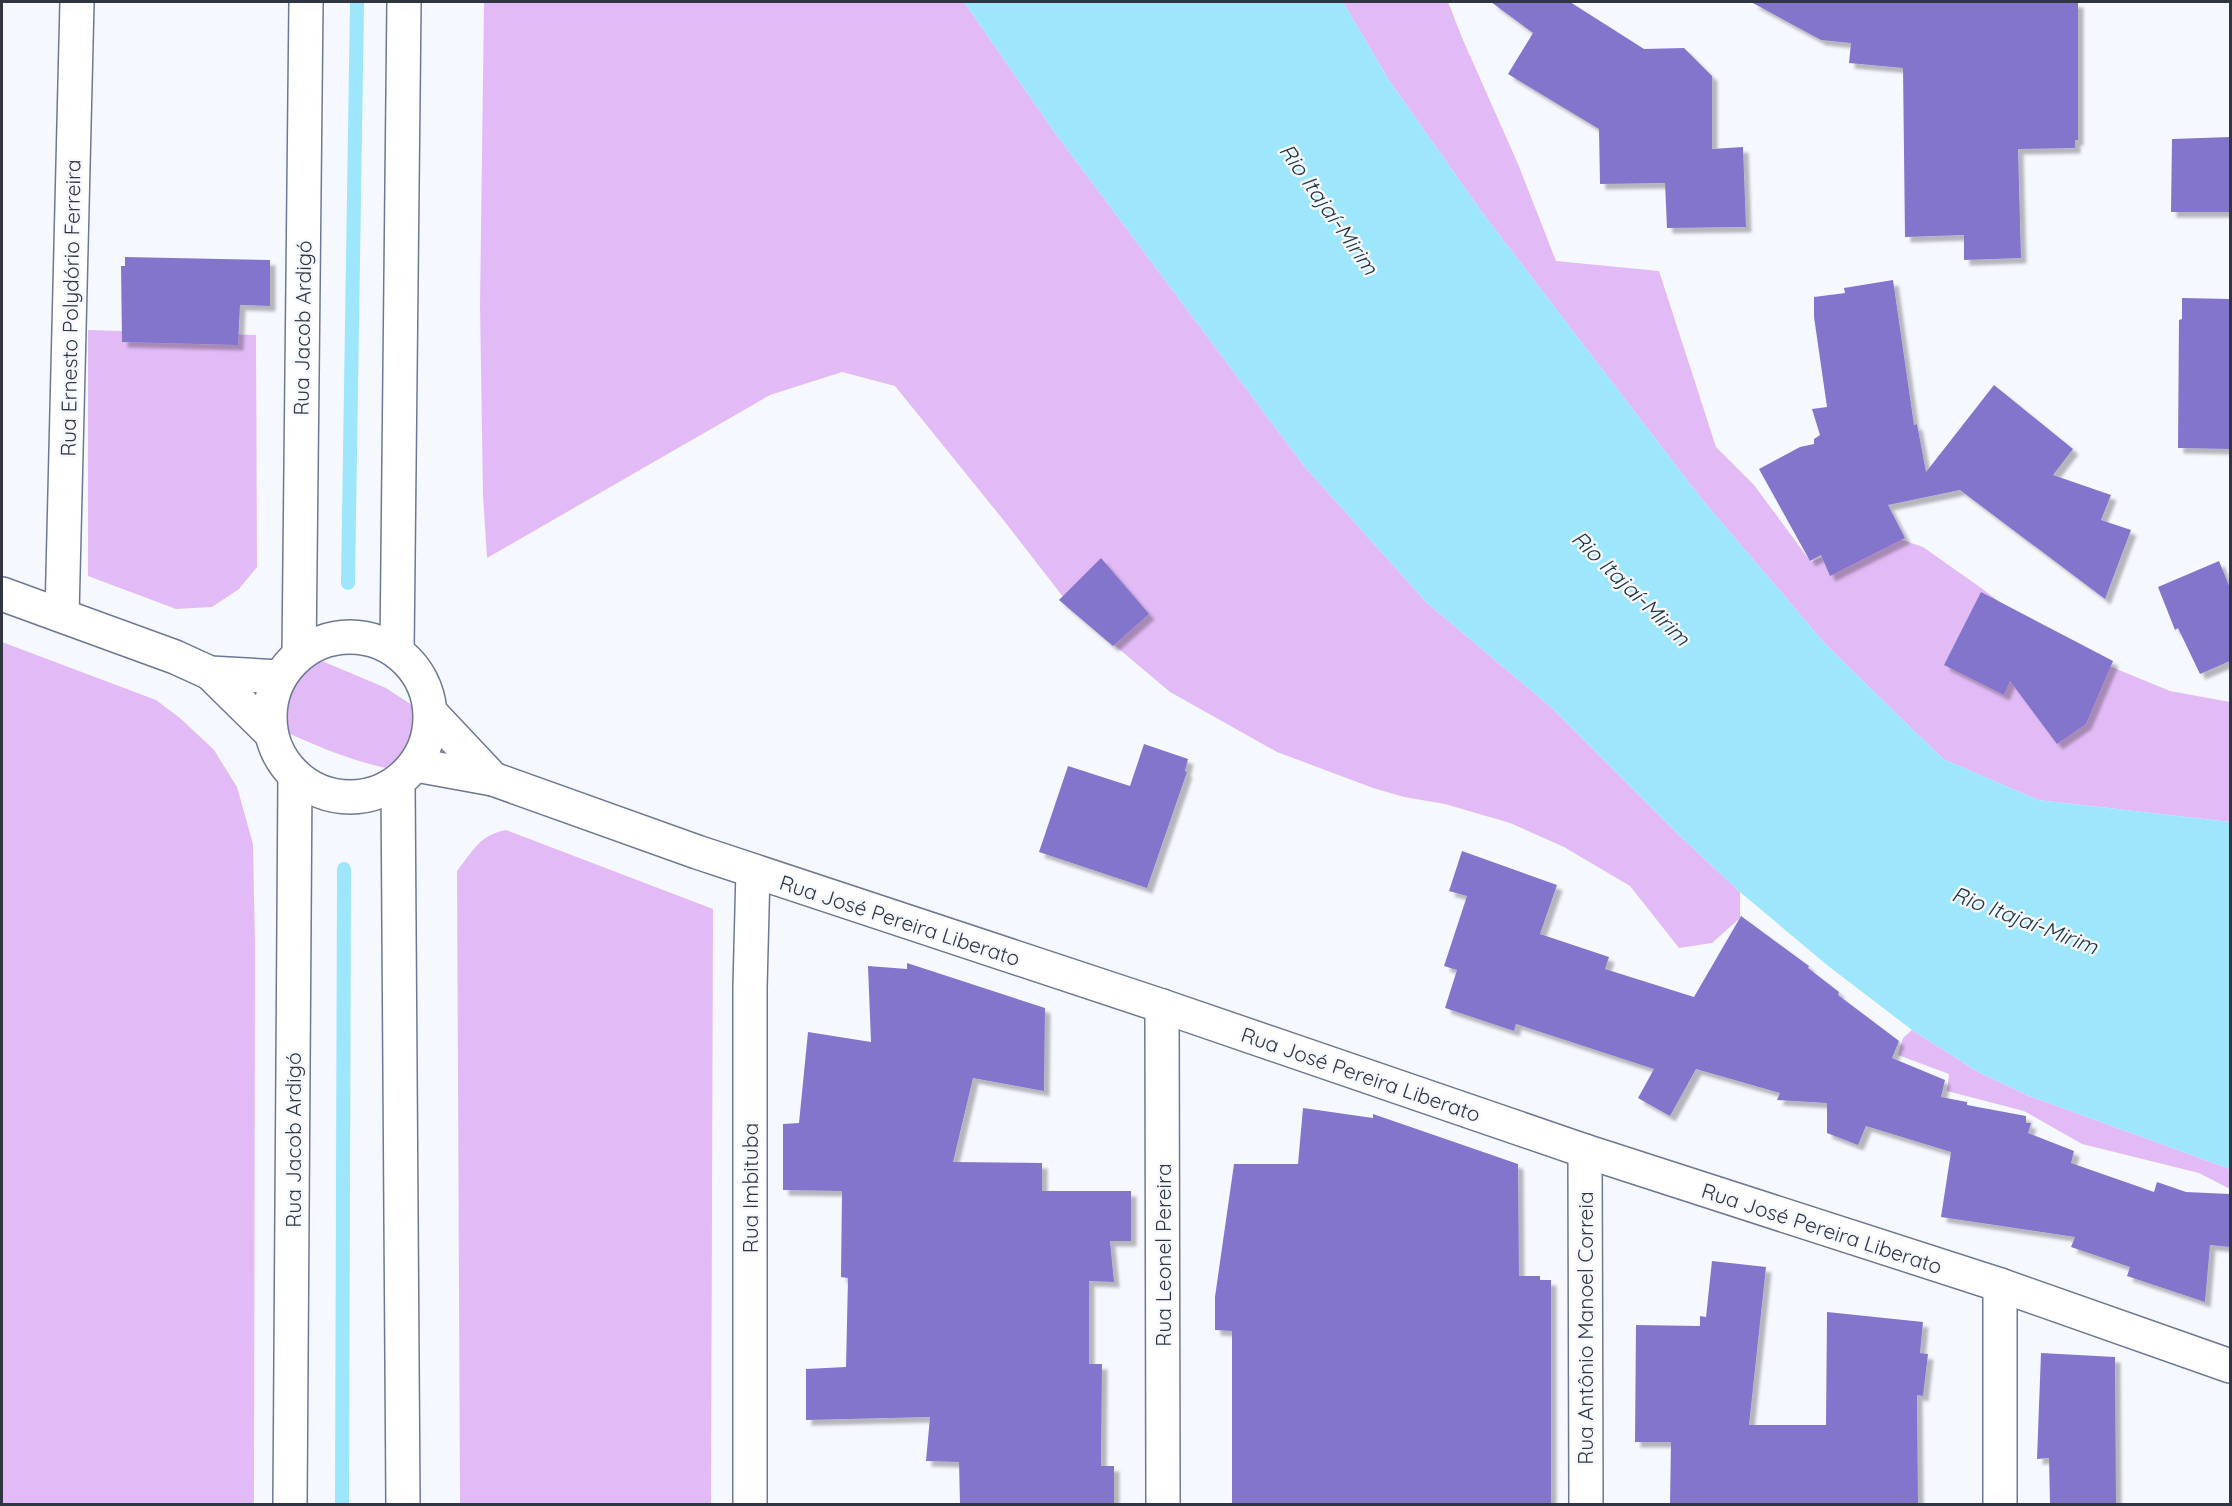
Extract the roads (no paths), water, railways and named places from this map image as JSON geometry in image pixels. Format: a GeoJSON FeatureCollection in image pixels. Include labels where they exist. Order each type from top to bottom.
{"type":"FeatureCollection","features":[{"type":"Feature","properties":{"kind":"main road","name":"Rua Ernesto Polydório Ferreira"},"geometry":{"type":"LineString","coordinates":[[62,615],[77,2]]}},
{"type":"Feature","properties":{"kind":"main road","name":"Rua Jacob Ardigó"},"geometry":{"type":"LineString","coordinates":[[289,666],[306,2]]}},
{"type":"Feature","properties":{"kind":"main road"},"geometry":{"type":"LineString","coordinates":[[397,651],[404,2]]}},
{"type":"Feature","properties":{"kind":"main road"},"geometry":{"type":"LineString","coordinates":[[2,594],[210,673],[271,732]]}},
{"type":"Feature","properties":{"kind":"main road"},"geometry":{"type":"LineString","coordinates":[[358,636],[378,641],[397,651],[414,668],[426,690],[431,713],[428,737],[407,774],[379,793],[357,798],[335,796],[313,789],[295,776],[281,758],[271,732],[270,705],[289,666],[316,643],[336,637],[358,636]]}},
{"type":"Feature","properties":{"kind":"main road"},"geometry":{"type":"LineString","coordinates":[[210,673],[289,666]]}},
{"type":"Feature","properties":{"kind":"main road","name":"Rua José Pereira Liberato"},"geometry":{"type":"LineString","coordinates":[[431,713],[493,779]]}},
{"type":"Feature","properties":{"kind":"main road"},"geometry":{"type":"LineString","coordinates":[[403,1504],[407,774]]}},
{"type":"Feature","properties":{"kind":"main road","name":"Rua José Pereira Liberato"},"geometry":{"type":"LineString","coordinates":[[407,774],[493,779],[753,871],[1162,1006],[1585,1151],[2000,1285],[2230,1366]]}},
{"type":"Feature","properties":{"kind":"main road","name":"Rua Jacob Ardigó"},"geometry":{"type":"LineString","coordinates":[[290,1504],[295,776]]}},
{"type":"Feature","properties":{"kind":"main road","name":"Rua Imbituba"},"geometry":{"type":"LineString","coordinates":[[750,1504],[750,987],[753,871]]}},
{"type":"Feature","properties":{"kind":"main road","name":"Rua Leonel Pereira"},"geometry":{"type":"LineString","coordinates":[[1162,1006],[1163,1504]]}},
{"type":"Feature","properties":{"kind":"main road","name":"Rua Antônio Manoel Correia"},"geometry":{"type":"LineString","coordinates":[[1585,1151],[1586,1504]]}},
{"type":"Feature","properties":{"kind":"main road"},"geometry":{"type":"LineString","coordinates":[[2000,1285],[2000,1504]]}},
{"type":"Feature","properties":{"kind":"water","name":"Rio Itajaí-Mirim"},"geometry":{"type":"Polygon","coordinates":[[[964,2],[1343,2],[1388,79],[1484,215],[1700,497],[1826,645],[1943,759],[2038,800],[2230,822],[2230,1169],[2029,1096],[1978,1072],[1912,1030],[1827,965],[1740,892],[1682,838],[1552,708],[1427,603],[1304,466],[1055,133],[964,2]]]}},
{"type":"Feature","properties":{"kind":"waterway"},"geometry":{"type":"LineString","coordinates":[[348,583],[357,2]]}},
{"type":"Feature","properties":{"kind":"waterway"},"geometry":{"type":"LineString","coordinates":[[342,1504],[344,869]]}}]}
